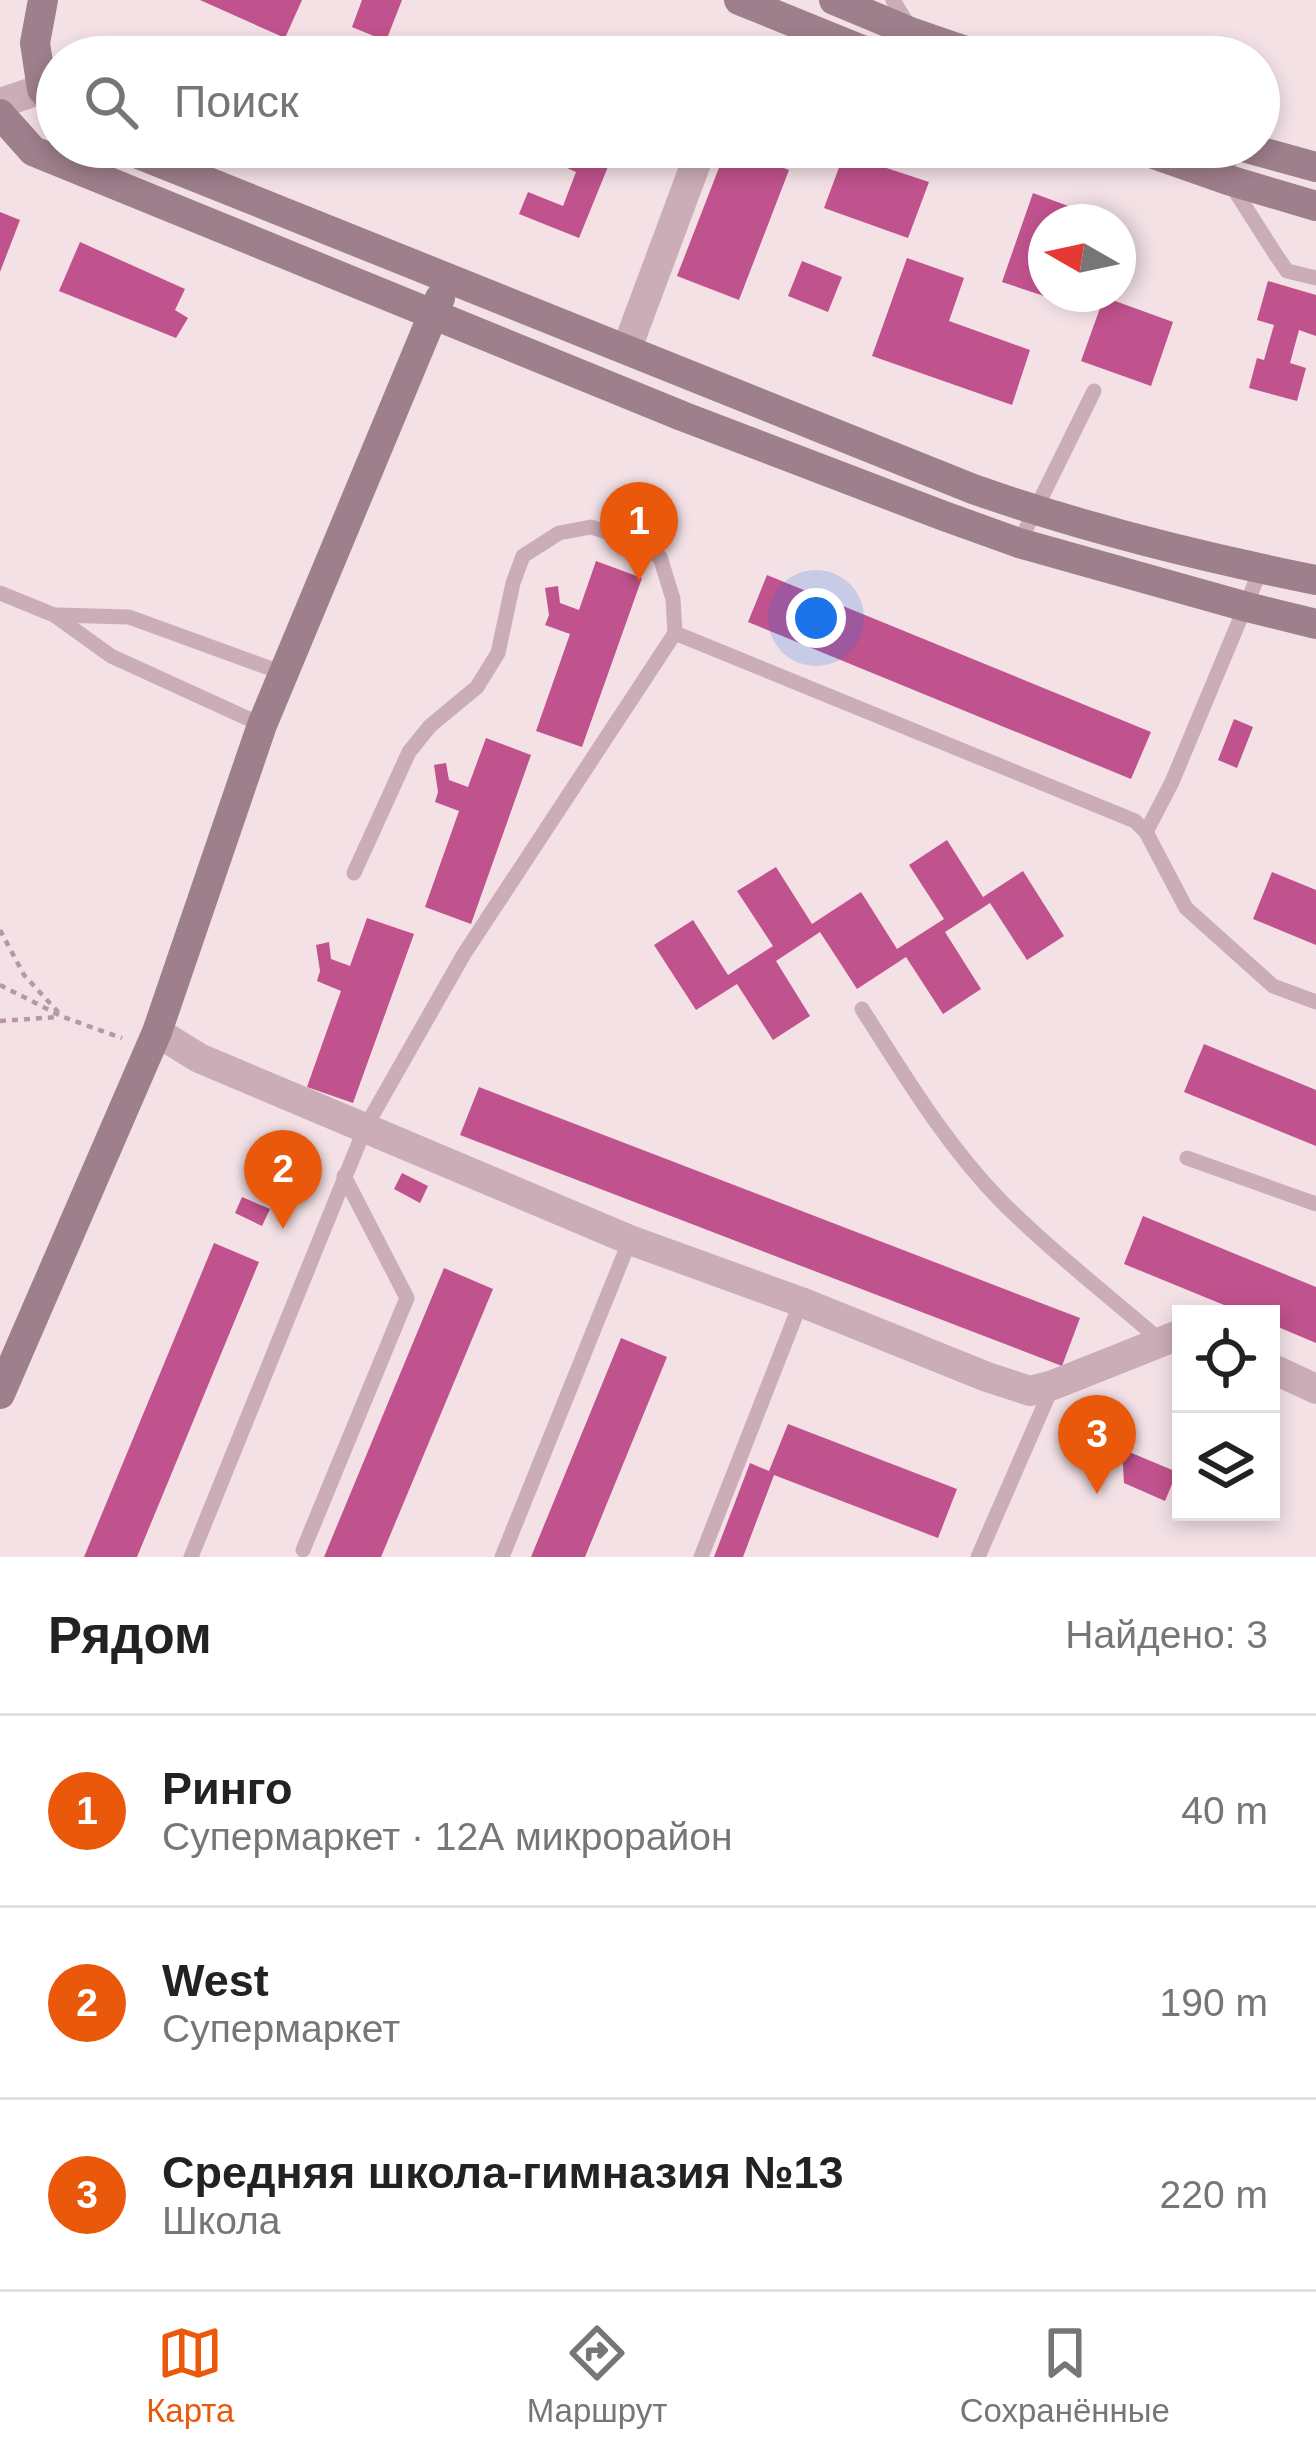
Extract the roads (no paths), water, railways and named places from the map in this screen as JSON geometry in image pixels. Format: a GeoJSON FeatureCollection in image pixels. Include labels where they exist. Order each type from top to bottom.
{"type":"FeatureCollection","features":[{"type":"Feature","properties":{"kind":"main road"},"geometry":{"type":"LineString","coordinates":[[36,50],[43,0]]}},
{"type":"Feature","properties":{"kind":"main road"},"geometry":{"type":"LineString","coordinates":[[739,0],[801,36]]}},
{"type":"Feature","properties":{"kind":"main road"},"geometry":{"type":"LineString","coordinates":[[834,0],[900,36]]}},
{"type":"Feature","properties":{"kind":"main road"},"geometry":{"type":"LineString","coordinates":[[0,114],[36,152]]}},
{"type":"Feature","properties":{"kind":"main road"},"geometry":{"type":"LineString","coordinates":[[1280,157],[1316,167]]}},
{"type":"Feature","properties":{"kind":"main road"},"geometry":{"type":"LineString","coordinates":[[75,168],[682,416],[1019,543],[1316,624]]}},
{"type":"Feature","properties":{"kind":"main road"},"geometry":{"type":"LineString","coordinates":[[174,168],[1035,511],[1316,580]]}},
{"type":"Feature","properties":{"kind":"main road"},"geometry":{"type":"LineString","coordinates":[[1194,168],[1316,206]]}},
{"type":"Feature","properties":{"kind":"main road"},"geometry":{"type":"LineString","coordinates":[[0,1394],[153,1040],[262,725],[448,277]]}},
{"type":"Feature","properties":{"kind":"street"},"geometry":{"type":"LineString","coordinates":[[0,103],[36,99]]}},
{"type":"Feature","properties":{"kind":"street"},"geometry":{"type":"LineString","coordinates":[[627,348],[694,168]]}},
{"type":"Feature","properties":{"kind":"street"},"geometry":{"type":"LineString","coordinates":[[153,1040],[630,1240],[1009,1384],[1030,1390],[1053,1385],[1171,1338]]}},
{"type":"Feature","properties":{"kind":"street"},"geometry":{"type":"LineString","coordinates":[[1280,1372],[1316,1389]]}},
{"type":"Feature","properties":{"kind":"lane"},"geometry":{"type":"LineString","coordinates":[[893,0],[912,36]]}},
{"type":"Feature","properties":{"kind":"lane"},"geometry":{"type":"LineString","coordinates":[[1229,168],[1228,180],[1287,271],[1316,278]]}},
{"type":"Feature","properties":{"kind":"lane"},"geometry":{"type":"LineString","coordinates":[[1019,543],[1094,392]]}},
{"type":"Feature","properties":{"kind":"lane"},"geometry":{"type":"LineString","coordinates":[[191,1557],[364,1128],[464,954],[675,633],[674,599],[660,557],[591,526],[560,533],[523,556],[512,583],[498,653],[477,687],[430,726],[409,752],[354,873]]}},
{"type":"Feature","properties":{"kind":"lane"},"geometry":{"type":"LineString","coordinates":[[1146,832],[1172,782],[1261,569]]}},
{"type":"Feature","properties":{"kind":"lane"},"geometry":{"type":"LineString","coordinates":[[0,593],[54,615],[111,656],[262,725]]}},
{"type":"Feature","properties":{"kind":"lane"},"geometry":{"type":"LineString","coordinates":[[54,615],[130,617],[283,673]]}},
{"type":"Feature","properties":{"kind":"lane"},"geometry":{"type":"LineString","coordinates":[[675,633],[1135,821],[1146,832],[1186,908],[1273,986],[1316,1002]]}},
{"type":"Feature","properties":{"kind":"lane"},"geometry":{"type":"LineString","coordinates":[[862,1009],[938,1126],[992,1190],[1171,1338]]}},
{"type":"Feature","properties":{"kind":"lane"},"geometry":{"type":"LineString","coordinates":[[1187,1158],[1316,1204]]}},
{"type":"Feature","properties":{"kind":"lane"},"geometry":{"type":"LineString","coordinates":[[303,1550],[407,1298],[344,1175]]}},
{"type":"Feature","properties":{"kind":"lane"},"geometry":{"type":"LineString","coordinates":[[502,1557],[630,1240]]}},
{"type":"Feature","properties":{"kind":"lane"},"geometry":{"type":"LineString","coordinates":[[701,1557],[801,1302]]}},
{"type":"Feature","properties":{"kind":"lane"},"geometry":{"type":"LineString","coordinates":[[977,1557],[1053,1385]]}},
{"type":"Feature","properties":{"kind":"place","name":"Ринго"},"geometry":{"type":"Point","coordinates":[639,581]}},
{"type":"Feature","properties":{"kind":"place","name":"West"},"geometry":{"type":"Point","coordinates":[283,1229]}},
{"type":"Feature","properties":{"kind":"place","name":"Средняя школа-гимназия №13"},"geometry":{"type":"Point","coordinates":[1097,1494]}}]}
